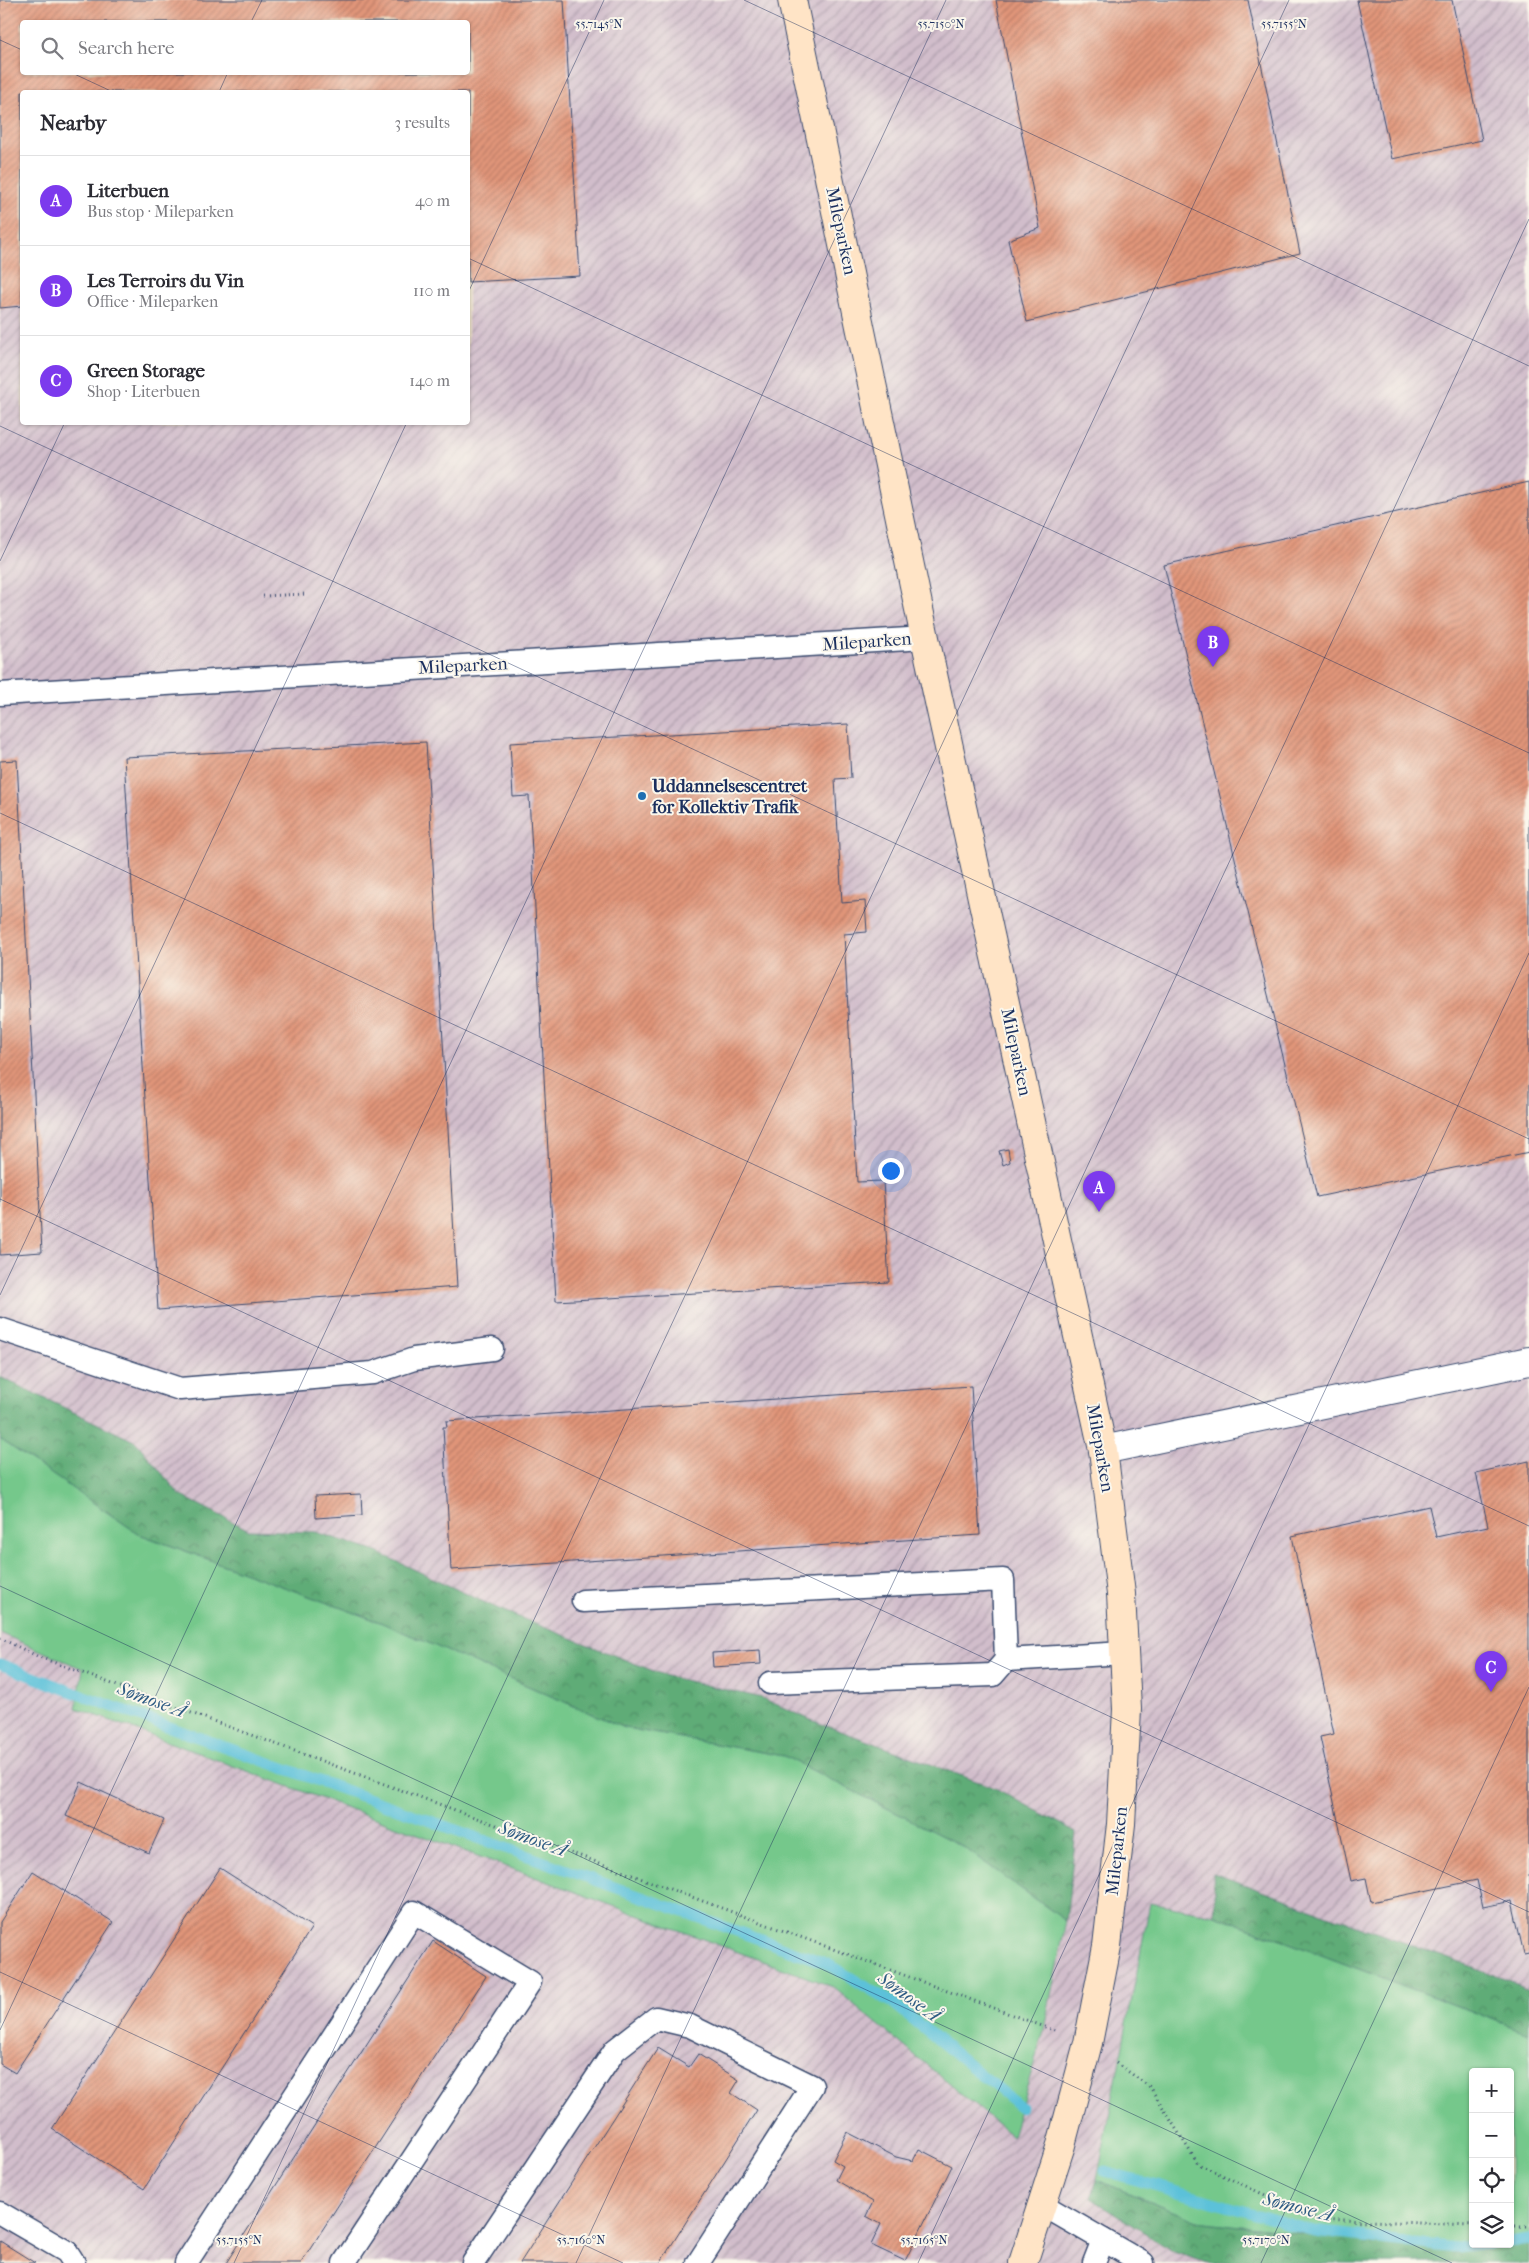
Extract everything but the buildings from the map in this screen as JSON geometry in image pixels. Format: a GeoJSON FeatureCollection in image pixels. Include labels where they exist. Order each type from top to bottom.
{"type":"FeatureCollection","features":[{"type":"Feature","properties":{"kind":"street","name":"Mileparken"},"geometry":{"type":"LineString","coordinates":[[792,0],[926,638],[1103,1450],[1121,1594],[1127,1709],[1121,1824],[1107,1946],[1088,2043],[1061,2145],[1023,2263]]}},
{"type":"Feature","properties":{"kind":"street"},"geometry":{"type":"LineString","coordinates":[[1103,1450],[1529,1360]]}},
{"type":"Feature","properties":{"kind":"lane","name":"Mileparken"},"geometry":{"type":"LineString","coordinates":[[0,694],[926,638]]}},
{"type":"Feature","properties":{"kind":"lane"},"geometry":{"type":"LineString","coordinates":[[0,1329],[180,1389],[374,1373],[414,1359],[492,1349]]}},
{"type":"Feature","properties":{"kind":"lane"},"geometry":{"type":"LineString","coordinates":[[584,1601],[1003,1580],[1006,1660],[993,1675],[770,1683]]}},
{"type":"Feature","properties":{"kind":"lane"},"geometry":{"type":"LineString","coordinates":[[1006,1660],[1124,1653]]}},
{"type":"Feature","properties":{"kind":"lane"},"geometry":{"type":"LineString","coordinates":[[186,2263],[414,1912],[530,1982],[344,2263]]}},
{"type":"Feature","properties":{"kind":"lane"},"geometry":{"type":"LineString","coordinates":[[473,2263],[615,2050],[656,2018],[690,2026],[812,2086],[698,2263]]}},
{"type":"Feature","properties":{"kind":"lane"},"geometry":{"type":"LineString","coordinates":[[1043,2205],[1143,2263]]}},
{"type":"Feature","properties":{"kind":"lane"},"geometry":{"type":"LineString","coordinates":[[0,2213],[67,2252],[74,2263]]}},
{"type":"Feature","properties":{"kind":"lane"},"geometry":{"type":"LineString","coordinates":[[1094,2263],[1104,2240]]}},
{"type":"Feature","properties":{"kind":"path"},"geometry":{"type":"LineString","coordinates":[[263,596],[306,594]]}},
{"type":"Feature","properties":{"kind":"path"},"geometry":{"type":"LineString","coordinates":[[0,1638],[58,1664],[1088,2043],[1150,2087],[1198,2164],[1317,2219],[1469,2225]]}},
{"type":"Feature","properties":{"kind":"path"},"geometry":{"type":"LineString","coordinates":[[1514,2226],[1529,2226]]}},
{"type":"Feature","properties":{"kind":"shaded area"},"geometry":{"type":"Polygon","coordinates":[[[0,0],[1529,0],[1529,2263],[0,2263],[0,0]]]}},
{"type":"Feature","properties":{"kind":"green space"},"geometry":{"type":"Polygon","coordinates":[[[0,1377],[136,1442],[180,1495],[249,1530],[316,1532],[377,1552],[501,1610],[666,1676],[762,1698],[811,1720],[995,1788],[1076,1832],[1066,1921],[962,1846],[784,1756],[625,1728],[380,1622],[139,1534],[0,1439],[0,1377]]]}},
{"type":"Feature","properties":{"kind":"green space"},"geometry":{"type":"Polygon","coordinates":[[[0,1439],[139,1534],[380,1622],[625,1728],[784,1756],[962,1846],[1066,1921],[1043,2034],[1012,2136],[833,1987],[76,1708],[83,1669],[0,1633],[0,1439]]]}},
{"type":"Feature","properties":{"kind":"green space"},"geometry":{"type":"Polygon","coordinates":[[[1213,1873],[1529,1988],[1529,2033],[1215,1915],[1213,1873]]]}},
{"type":"Feature","properties":{"kind":"green space"},"geometry":{"type":"Polygon","coordinates":[[[1150,1903],[1215,1915],[1529,2033],[1529,2244],[1514,2245],[1514,2068],[1469,2068],[1469,2248],[1484,2248],[1451,2251],[1197,2221],[1097,2180],[1150,1903]]]}},
{"type":"Feature","properties":{"kind":"green space"},"geometry":{"type":"Polygon","coordinates":[[[1097,2180],[1197,2221],[1451,2251],[1514,2248],[1514,2245],[1529,2244],[1529,2263],[1211,2263],[1173,2251],[1091,2198],[1097,2180]]]}},
{"type":"Feature","properties":{"kind":"waterway","name":"Sømose Å"},"geometry":{"type":"LineString","coordinates":[[0,1664],[67,1690],[828,1964],[893,2003],[1021,2107]]}},
{"type":"Feature","properties":{"kind":"waterway","name":"Sømose Å"},"geometry":{"type":"LineString","coordinates":[[1105,2171],[1314,2231],[1456,2248],[1469,2246]]}},
{"type":"Feature","properties":{"kind":"waterway","name":"Sømose Å"},"geometry":{"type":"LineString","coordinates":[[1514,2241],[1529,2239]]}},
{"type":"Feature","properties":{"kind":"place","name":"Les Terroirs du Vin"},"geometry":{"type":"Point","coordinates":[1213,667]}},
{"type":"Feature","properties":{"kind":"place","name":"Uddannelsescentret for Kollektiv Trafik"},"geometry":{"type":"Point","coordinates":[642,796]}},
{"type":"Feature","properties":{"kind":"place","name":"Literbuen"},"geometry":{"type":"Point","coordinates":[1099,1212]}},
{"type":"Feature","properties":{"kind":"place","name":"Green Storage"},"geometry":{"type":"Point","coordinates":[1491,1692]}}]}
